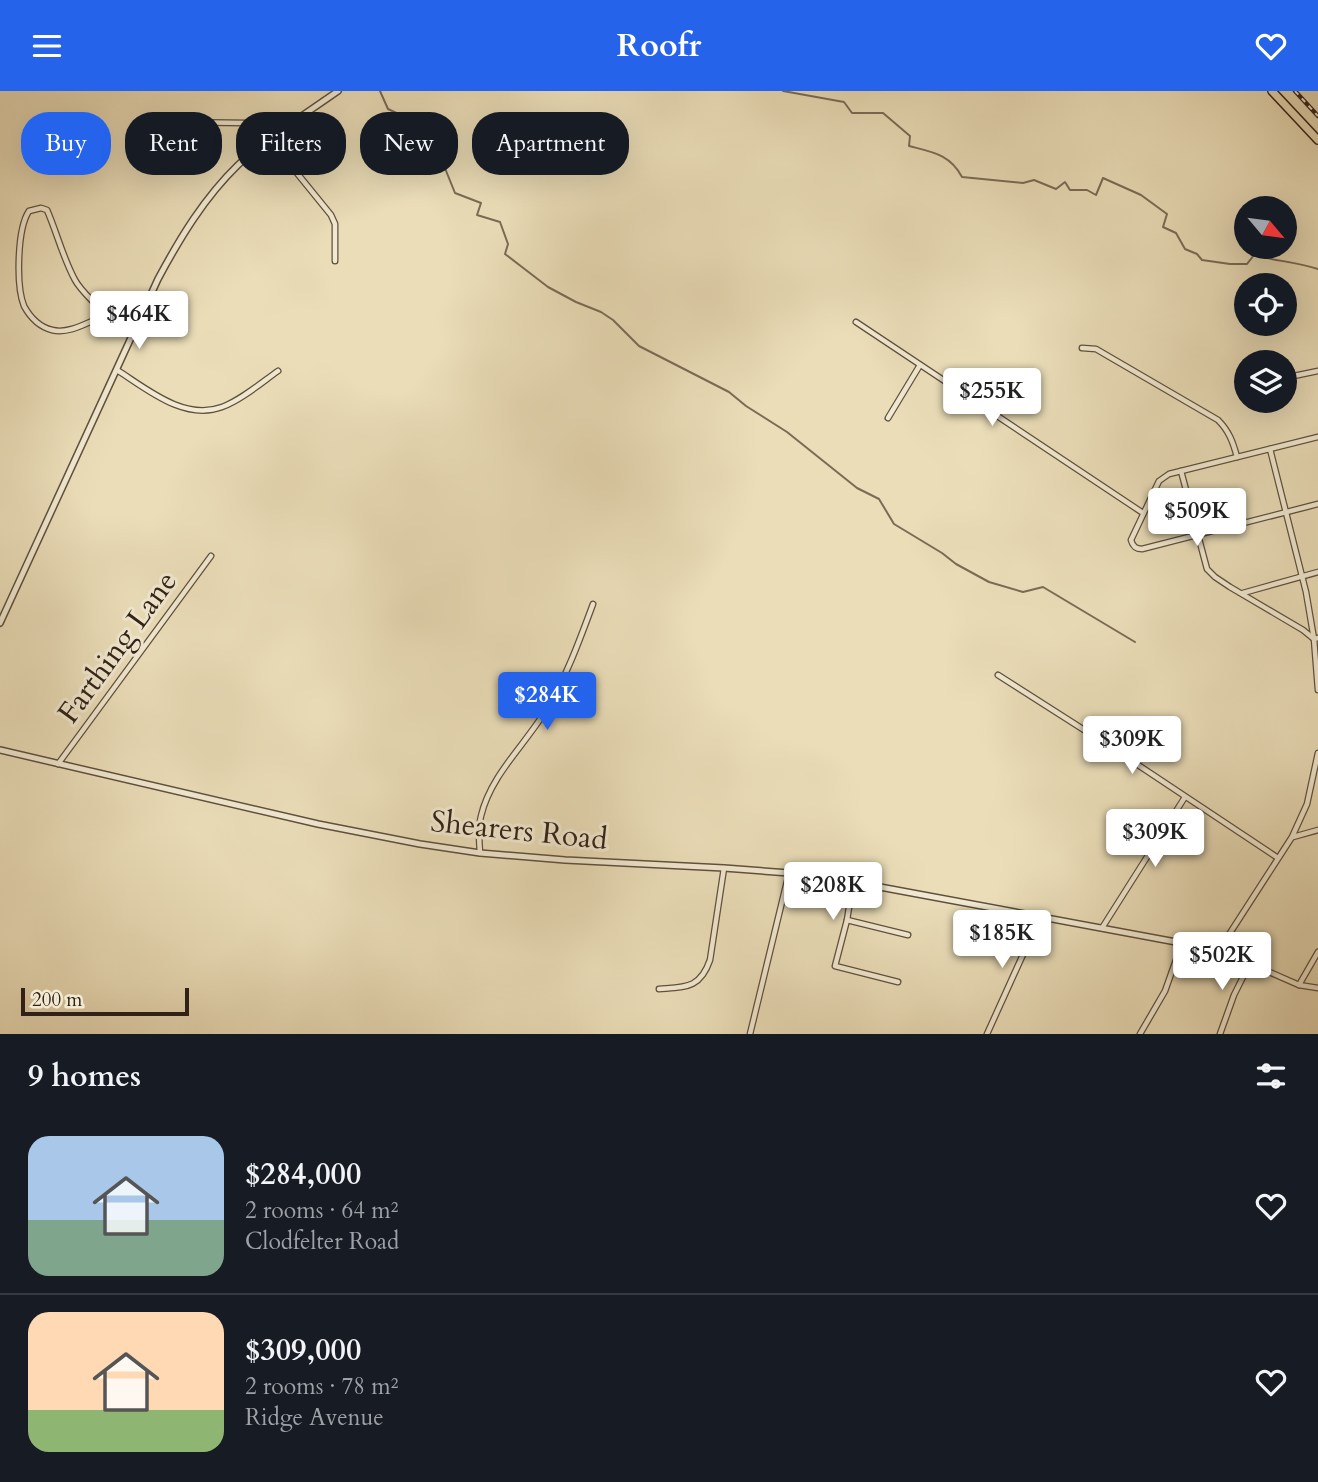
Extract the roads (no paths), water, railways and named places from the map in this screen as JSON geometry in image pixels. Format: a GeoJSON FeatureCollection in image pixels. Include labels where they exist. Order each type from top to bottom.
{"type":"FeatureCollection","features":[{"type":"Feature","properties":{"kind":"main road"},"geometry":{"type":"LineString","coordinates":[[1272,91],[1318,140]]}},
{"type":"Feature","properties":{"kind":"street"},"geometry":{"type":"LineString","coordinates":[[308,112],[338,91]]}},
{"type":"Feature","properties":{"kind":"street"},"geometry":{"type":"LineString","coordinates":[[0,623],[174,248],[221,183],[236,168]]}},
{"type":"Feature","properties":{"kind":"street"},"geometry":{"type":"LineString","coordinates":[[299,175],[335,224],[335,261]]}},
{"type":"Feature","properties":{"kind":"street"},"geometry":{"type":"LineString","coordinates":[[99,318],[74,328],[52,330],[41,326],[25,307],[19,278],[19,246],[29,211],[41,208],[47,210],[75,278],[81,289],[101,310]]}},
{"type":"Feature","properties":{"kind":"street"},"geometry":{"type":"LineString","coordinates":[[101,310],[110,308],[127,327]]}},
{"type":"Feature","properties":{"kind":"street"},"geometry":{"type":"LineString","coordinates":[[101,310],[99,318],[103,324],[134,330]]}},
{"type":"Feature","properties":{"kind":"street"},"geometry":{"type":"LineString","coordinates":[[111,324],[116,317]]}},
{"type":"Feature","properties":{"kind":"street"},"geometry":{"type":"LineString","coordinates":[[856,322],[1143,513]]}},
{"type":"Feature","properties":{"kind":"street"},"geometry":{"type":"LineString","coordinates":[[1082,348],[1096,349],[1218,419],[1227,429],[1237,457]]}},
{"type":"Feature","properties":{"kind":"street"},"geometry":{"type":"LineString","coordinates":[[888,418],[920,365]]}},
{"type":"Feature","properties":{"kind":"street"},"geometry":{"type":"LineString","coordinates":[[117,370],[172,403],[199,411],[223,407],[278,371]]}},
{"type":"Feature","properties":{"kind":"street"},"geometry":{"type":"LineString","coordinates":[[1297,375],[1318,370]]}},
{"type":"Feature","properties":{"kind":"street"},"geometry":{"type":"LineString","coordinates":[[1318,437],[1169,474],[1159,481],[1131,540],[1132,545],[1142,549],[1318,504]]}},
{"type":"Feature","properties":{"kind":"street"},"geometry":{"type":"LineString","coordinates":[[1270,449],[1316,639],[1318,690]]}},
{"type":"Feature","properties":{"kind":"street"},"geometry":{"type":"LineString","coordinates":[[1181,471],[1207,569],[1215,577],[1316,639]]}},
{"type":"Feature","properties":{"kind":"street","name":"Farthing Lane"},"geometry":{"type":"LineString","coordinates":[[58,764],[211,556]]}},
{"type":"Feature","properties":{"kind":"street"},"geometry":{"type":"LineString","coordinates":[[1242,593],[1318,572]]}},
{"type":"Feature","properties":{"kind":"street"},"geometry":{"type":"LineString","coordinates":[[480,853],[480,818],[486,801],[498,777],[547,708],[565,675],[593,604]]}},
{"type":"Feature","properties":{"kind":"street"},"geometry":{"type":"LineString","coordinates":[[998,675],[1278,857]]}},
{"type":"Feature","properties":{"kind":"street","name":"Shearers Road"},"geometry":{"type":"LineString","coordinates":[[0,750],[329,827],[420,844],[480,853],[565,860],[789,873],[1219,950]]}},
{"type":"Feature","properties":{"kind":"street"},"geometry":{"type":"LineString","coordinates":[[1318,753],[1307,804],[1292,837],[1219,950],[1299,985],[1318,988]]}},
{"type":"Feature","properties":{"kind":"street"},"geometry":{"type":"LineString","coordinates":[[1102,928],[1185,797]]}},
{"type":"Feature","properties":{"kind":"street"},"geometry":{"type":"LineString","coordinates":[[1292,837],[1318,830]]}},
{"type":"Feature","properties":{"kind":"street"},"geometry":{"type":"LineString","coordinates":[[659,989],[680,989],[691,985],[706,971],[724,868]]}},
{"type":"Feature","properties":{"kind":"street"},"geometry":{"type":"LineString","coordinates":[[750,1034],[789,873]]}},
{"type":"Feature","properties":{"kind":"street"},"geometry":{"type":"LineString","coordinates":[[853,883],[835,966],[898,982]]}},
{"type":"Feature","properties":{"kind":"street"},"geometry":{"type":"LineString","coordinates":[[987,1034],[1040,917]]}},
{"type":"Feature","properties":{"kind":"street"},"geometry":{"type":"LineString","coordinates":[[847,920],[908,935]]}},
{"type":"Feature","properties":{"kind":"street"},"geometry":{"type":"LineString","coordinates":[[1140,1034],[1165,991],[1182,943]]}},
{"type":"Feature","properties":{"kind":"street"},"geometry":{"type":"LineString","coordinates":[[1299,985],[1318,952]]}},
{"type":"Feature","properties":{"kind":"street"},"geometry":{"type":"LineString","coordinates":[[1220,1034],[1234,995],[1250,963]]}},
{"type":"Feature","properties":{"kind":"waterway"},"geometry":{"type":"LineString","coordinates":[[380,91],[388,109],[424,123],[455,193],[481,203],[477,215],[500,222],[508,244],[505,254],[548,287],[601,312],[639,346],[729,392],[787,432],[857,488],[879,499],[894,524],[956,564],[989,582],[1023,592],[1043,587],[1135,642]]}},
{"type":"Feature","properties":{"kind":"waterway"},"geometry":{"type":"LineString","coordinates":[[783,91],[844,102],[852,113],[883,113],[910,136],[909,146],[933,152],[946,159],[962,177],[1023,183],[1034,180],[1056,189],[1065,182],[1070,190],[1087,190],[1096,195],[1103,178],[1141,195],[1167,214],[1163,227],[1176,233],[1185,249],[1197,254],[1202,260],[1247,264],[1254,255],[1318,269]]}},
{"type":"Feature","properties":{"kind":"railway"},"geometry":{"type":"LineString","coordinates":[[1295,91],[1318,116]]}}]}
